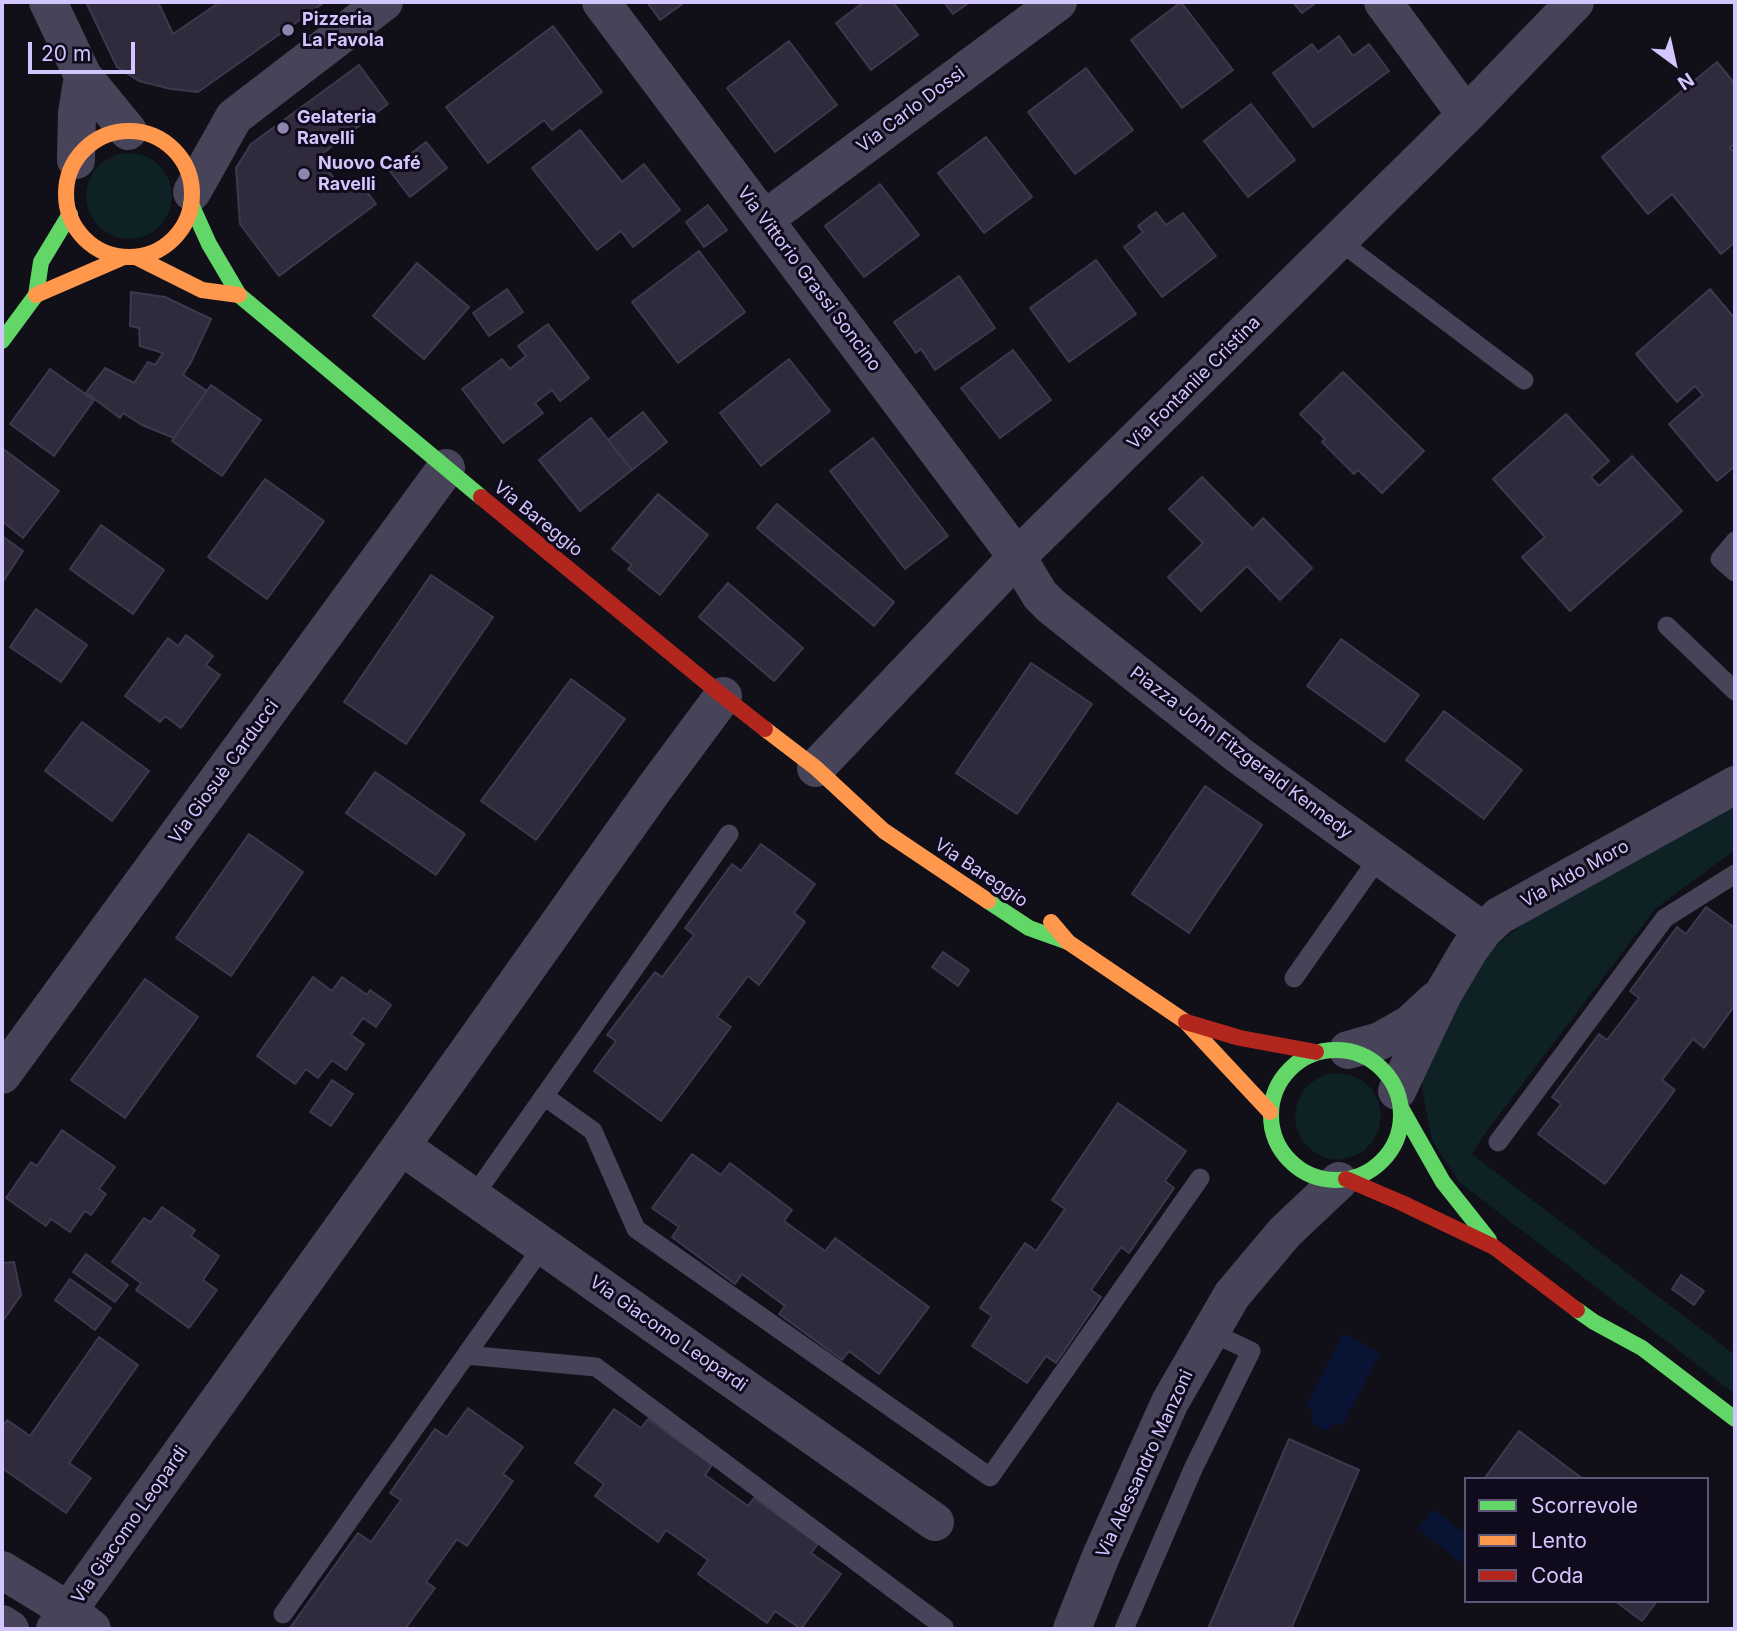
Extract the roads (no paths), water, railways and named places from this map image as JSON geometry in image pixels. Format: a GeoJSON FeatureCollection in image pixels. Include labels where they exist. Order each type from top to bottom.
{"type":"FeatureCollection","features":[{"type":"Feature","properties":{"kind":"street"},"geometry":{"type":"LineString","coordinates":[[48,2],[83,76],[128,131]]}},
{"type":"Feature","properties":{"kind":"street"},"geometry":{"type":"LineString","coordinates":[[36,295],[130,257],[153,252],[171,240],[185,224],[192,198],[234,117],[384,2]]}},
{"type":"Feature","properties":{"kind":"street","name":"Via Vittorio Grassi Soncino"},"geometry":{"type":"LineString","coordinates":[[601,2],[1017,557]]}},
{"type":"Feature","properties":{"kind":"street","name":"Via Carlo Dossi"},"geometry":{"type":"LineString","coordinates":[[765,219],[1058,2]]}},
{"type":"Feature","properties":{"kind":"street"},"geometry":{"type":"LineString","coordinates":[[1383,2],[1466,115]]}},
{"type":"Feature","properties":{"kind":"street","name":"Via Fontanile Cristina"},"geometry":{"type":"LineString","coordinates":[[816,768],[1017,557],[1466,115],[1575,2]]}},
{"type":"Feature","properties":{"kind":"street"},"geometry":{"type":"LineString","coordinates":[[76,160],[77,113],[83,76]]}},
{"type":"Feature","properties":{"kind":"street"},"geometry":{"type":"LineString","coordinates":[[192,198],[188,170],[176,152],[149,134],[128,131],[116,132],[87,147],[76,160],[69,175],[66,196],[69,214],[78,231],[90,244],[109,254],[130,257],[202,290],[239,295]]}},
{"type":"Feature","properties":{"kind":"street","name":"Via Bareggio"},"geometry":{"type":"LineString","coordinates":[[192,198],[209,244],[239,295],[723,696],[816,768],[884,831],[1029,928],[1068,942],[1186,1022],[1270,1112],[1278,1147],[1289,1162],[1312,1176],[1343,1180],[1402,1203],[1494,1247],[1594,1321],[1642,1348],[1735,1419]]}},
{"type":"Feature","properties":{"kind":"street"},"geometry":{"type":"LineString","coordinates":[[2,341],[36,295],[41,262],[69,214]]}},
{"type":"Feature","properties":{"kind":"street","name":"Via Giosuè Carducci"},"geometry":{"type":"LineString","coordinates":[[2,1075],[446,468]]}},
{"type":"Feature","properties":{"kind":"street","name":"Piazza John Fitzgerald Kennedy"},"geometry":{"type":"LineString","coordinates":[[1017,557],[1040,595],[1051,606],[1240,756],[1483,931]]}},
{"type":"Feature","properties":{"kind":"street","name":"Via Giacomo Leopardi"},"geometry":{"type":"LineString","coordinates":[[72,1623],[401,1146],[653,789],[723,696]]}},
{"type":"Feature","properties":{"kind":"street","name":"Via Bareggio"},"geometry":{"type":"LineString","coordinates":[[816,768],[862,792]]}},
{"type":"Feature","properties":{"kind":"street","name":"Via Aldo Moro"},"geometry":{"type":"LineString","coordinates":[[1443,994],[1469,950],[1499,916],[1735,785]]}},
{"type":"Feature","properties":{"kind":"street","name":"Via Bareggio"},"geometry":{"type":"LineString","coordinates":[[1042,911],[1068,942]]}},
{"type":"Feature","properties":{"kind":"street"},"geometry":{"type":"LineString","coordinates":[[1270,1112],[1272,1098],[1292,1065],[1303,1058],[1380,1041],[1410,1024],[1443,994]]}},
{"type":"Feature","properties":{"kind":"street"},"geometry":{"type":"LineString","coordinates":[[1343,1180],[1373,1169],[1395,1142],[1400,1126],[1399,1100],[1443,994]]}},
{"type":"Feature","properties":{"kind":"street","name":"Via Bareggio"},"geometry":{"type":"LineString","coordinates":[[1186,1022],[1240,1038],[1364,1056],[1378,1065],[1389,1076],[1443,1182],[1494,1247]]}},
{"type":"Feature","properties":{"kind":"street","name":"Via Giacomo Leopardi"},"geometry":{"type":"LineString","coordinates":[[401,1146],[934,1522]]}},
{"type":"Feature","properties":{"kind":"street","name":"Via Alessandro Manzoni"},"geometry":{"type":"LineString","coordinates":[[1072,1629],[1101,1556],[1170,1402],[1231,1295],[1285,1231],[1343,1180]]}},
{"type":"Feature","properties":{"kind":"street","name":"Via Bareggio"},"geometry":{"type":"LineString","coordinates":[[1594,1321],[1625,1358]]}},
{"type":"Feature","properties":{"kind":"street"},"geometry":{"type":"LineString","coordinates":[[2,1570],[72,1623]]}},
{"type":"Feature","properties":{"kind":"street"},"geometry":{"type":"LineString","coordinates":[[2,1624],[10,1629]]}},
{"type":"Feature","properties":{"kind":"lane"},"geometry":{"type":"LineString","coordinates":[[1338,240],[1524,380]]}},
{"type":"Feature","properties":{"kind":"lane"},"geometry":{"type":"LineString","coordinates":[[1735,541],[1720,558],[1735,572]]}},
{"type":"Feature","properties":{"kind":"lane"},"geometry":{"type":"LineString","coordinates":[[1667,626],[1735,691]]}},
{"type":"Feature","properties":{"kind":"lane"},"geometry":{"type":"LineString","coordinates":[[473,1197],[729,834]]}},
{"type":"Feature","properties":{"kind":"lane"},"geometry":{"type":"LineString","coordinates":[[1294,978],[1379,857]]}},
{"type":"Feature","properties":{"kind":"lane"},"geometry":{"type":"LineString","coordinates":[[1498,1142],[1665,918],[1735,874]]}},
{"type":"Feature","properties":{"kind":"lane"},"geometry":{"type":"LineString","coordinates":[[544,1096],[593,1131],[636,1229],[990,1477],[1200,1178]]}},
{"type":"Feature","properties":{"kind":"lane"},"geometry":{"type":"LineString","coordinates":[[283,1614],[543,1246]]}},
{"type":"Feature","properties":{"kind":"lane"},"geometry":{"type":"LineString","coordinates":[[1124,1629],[1193,1469],[1251,1351],[1210,1332]]}},
{"type":"Feature","properties":{"kind":"lane"},"geometry":{"type":"LineString","coordinates":[[466,1355],[596,1367],[944,1629]]}},
{"type":"Feature","properties":{"kind":"water"},"geometry":{"type":"Polygon","coordinates":[[[1343,1333],[1380,1353],[1343,1425],[1335,1422],[1328,1429],[1322,1430],[1312,1420],[1313,1411],[1305,1407],[1343,1333]]]}},
{"type":"Feature","properties":{"kind":"water"},"geometry":{"type":"Polygon","coordinates":[[[1434,1509],[1464,1533],[1464,1559],[1461,1563],[1418,1528],[1434,1509]]]}},
{"type":"Feature","properties":{"kind":"place","name":"Pizzeria La Favola"},"geometry":{"type":"Point","coordinates":[288,30]}},
{"type":"Feature","properties":{"kind":"place","name":"Gelateria Ravelli"},"geometry":{"type":"Point","coordinates":[283,128]}},
{"type":"Feature","properties":{"kind":"place","name":"Nuovo Café Ravelli"},"geometry":{"type":"Point","coordinates":[304,174]}}]}
